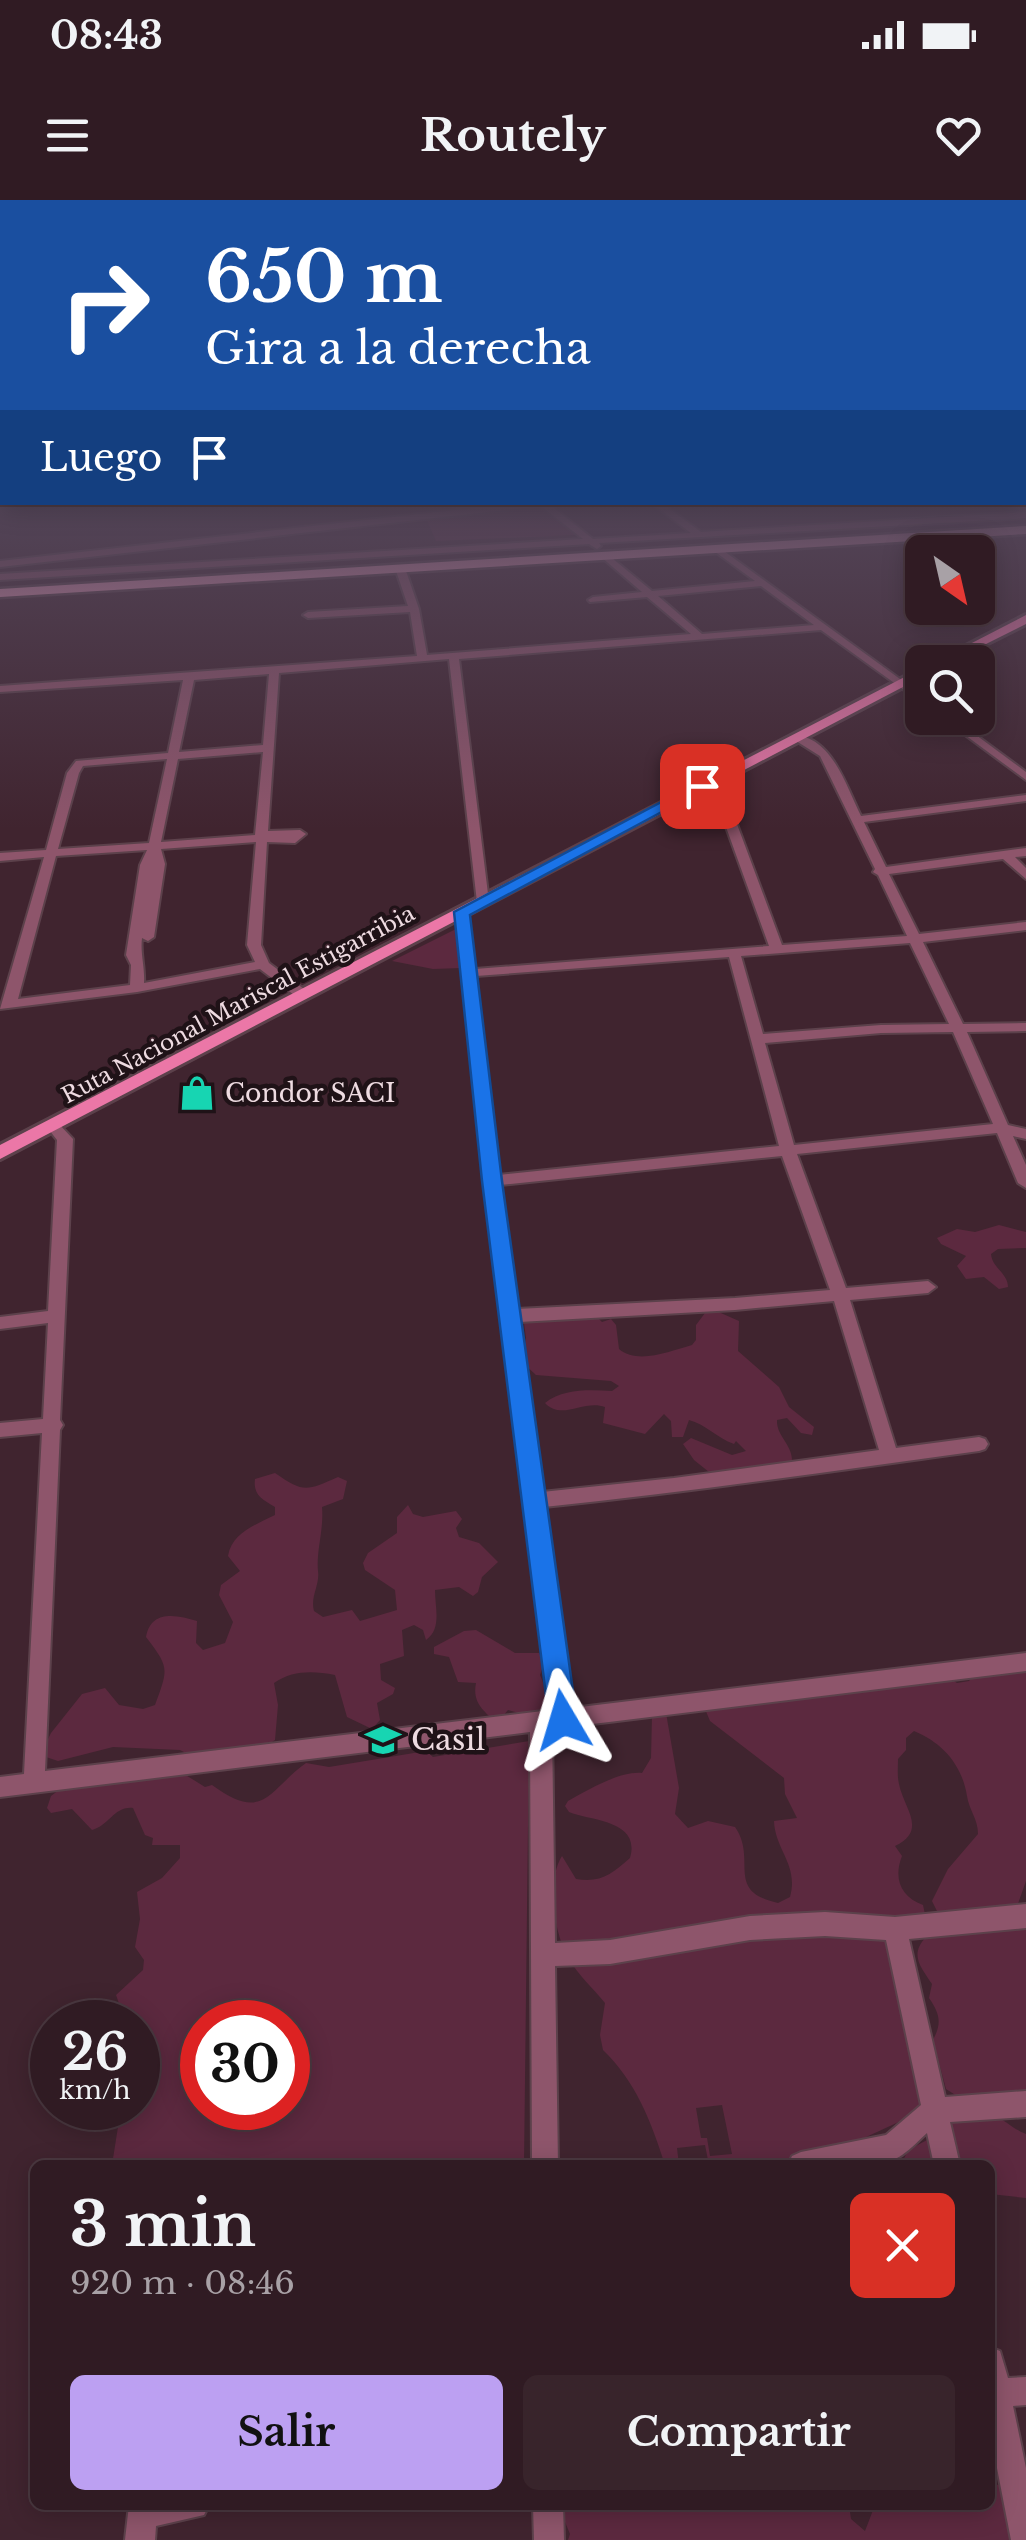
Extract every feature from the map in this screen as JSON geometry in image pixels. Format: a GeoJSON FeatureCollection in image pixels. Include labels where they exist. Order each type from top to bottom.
{"type":"FeatureCollection","features":[{"type":"Feature","properties":{"kind":"main road"},"geometry":{"type":"LineString","coordinates":[[975,645],[1026,619]]}},
{"type":"Feature","properties":{"kind":"main road","name":"Ruta Nacional Mariscal Estigarribia"},"geometry":{"type":"LineString","coordinates":[[0,1153],[905,681]]}},
{"type":"Feature","properties":{"kind":"street"},"geometry":{"type":"LineString","coordinates":[[308,614],[382,611]]}},
{"type":"Feature","properties":{"kind":"street"},"geometry":{"type":"LineString","coordinates":[[414,611],[422,658]]}},
{"type":"Feature","properties":{"kind":"street"},"geometry":{"type":"LineString","coordinates":[[670,611],[700,636]]}},
{"type":"Feature","properties":{"kind":"street"},"geometry":{"type":"LineString","coordinates":[[802,611],[905,686]]}},
{"type":"Feature","properties":{"kind":"street"},"geometry":{"type":"LineString","coordinates":[[0,689],[824,627]]}},
{"type":"Feature","properties":{"kind":"street"},"geometry":{"type":"LineString","coordinates":[[454,656],[483,902]]}},
{"type":"Feature","properties":{"kind":"street"},"geometry":{"type":"LineString","coordinates":[[274,670],[254,945],[263,965],[303,995]]}},
{"type":"Feature","properties":{"kind":"street"},"geometry":{"type":"LineString","coordinates":[[137,988],[159,864],[154,847],[189,677]]}},
{"type":"Feature","properties":{"kind":"street"},"geometry":{"type":"LineString","coordinates":[[969,735],[1026,777]]}},
{"type":"Feature","properties":{"kind":"street"},"geometry":{"type":"LineString","coordinates":[[796,737],[824,754],[959,1030],[1026,1183]]}},
{"type":"Feature","properties":{"kind":"street"},"geometry":{"type":"LineString","coordinates":[[263,965],[137,988],[5,1005],[73,774],[80,763],[268,748]]}},
{"type":"Feature","properties":{"kind":"street"},"geometry":{"type":"LineString","coordinates":[[1001,758],[1026,756]]}},
{"type":"Feature","properties":{"kind":"street"},"geometry":{"type":"LineString","coordinates":[[702,786],[722,800],[777,949]]}},
{"type":"Feature","properties":{"kind":"street"},"geometry":{"type":"LineString","coordinates":[[855,820],[1026,798]]}},
{"type":"Feature","properties":{"kind":"street"},"geometry":{"type":"LineString","coordinates":[[0,856],[261,836]]}},
{"type":"Feature","properties":{"kind":"street"},"geometry":{"type":"LineString","coordinates":[[879,872],[1026,852]]}},
{"type":"Feature","properties":{"kind":"street"},"geometry":{"type":"LineString","coordinates":[[1006,855],[1026,875]]}},
{"type":"Feature","properties":{"kind":"street"},"geometry":{"type":"LineString","coordinates":[[462,912],[492,1181],[536,1500],[552,1721],[543,1955],[545,2160]]}},
{"type":"Feature","properties":{"kind":"street"},"geometry":{"type":"LineString","coordinates":[[470,973],[913,939],[1026,926]]}},
{"type":"Feature","properties":{"kind":"street"},"geometry":{"type":"LineString","coordinates":[[734,952],[786,1148],[840,1294],[890,1457]]}},
{"type":"Feature","properties":{"kind":"street"},"geometry":{"type":"LineString","coordinates":[[757,1039],[881,1029],[1026,1027]]}},
{"type":"Feature","properties":{"kind":"street"},"geometry":{"type":"LineString","coordinates":[[34,1784],[65,1139],[53,1126]]}},
{"type":"Feature","properties":{"kind":"street"},"geometry":{"type":"LineString","coordinates":[[492,1181],[1000,1128],[1026,1134]]}},
{"type":"Feature","properties":{"kind":"street"},"geometry":{"type":"LineString","coordinates":[[510,1316],[735,1304],[928,1288]]}},
{"type":"Feature","properties":{"kind":"street"},"geometry":{"type":"LineString","coordinates":[[0,1323],[58,1316]]}},
{"type":"Feature","properties":{"kind":"street"},"geometry":{"type":"LineString","coordinates":[[0,1430],[54,1425]]}},
{"type":"Feature","properties":{"kind":"street"},"geometry":{"type":"LineString","coordinates":[[536,1500],[979,1444]]}},
{"type":"Feature","properties":{"kind":"street"},"geometry":{"type":"LineString","coordinates":[[0,1787],[1026,1662]]}},
{"type":"Feature","properties":{"kind":"street"},"geometry":{"type":"LineString","coordinates":[[543,1955],[610,1952],[750,1928],[825,1924],[894,1929],[1026,1916]]}},
{"type":"Feature","properties":{"kind":"street"},"geometry":{"type":"LineString","coordinates":[[894,1929],[945,2160]]}},
{"type":"Feature","properties":{"kind":"street"},"geometry":{"type":"LineString","coordinates":[[826,2160],[892,2147],[934,2110],[1026,2104]]}},
{"type":"Feature","properties":{"kind":"street"},"geometry":{"type":"LineString","coordinates":[[995,2367],[1012,2392],[1026,2540]]}},
{"type":"Feature","properties":{"kind":"street"},"geometry":{"type":"LineString","coordinates":[[142,2519],[175,2510]]}},
{"type":"Feature","properties":{"kind":"street"},"geometry":{"type":"LineString","coordinates":[[548,2510],[548,2540]]}},
{"type":"Feature","properties":{"kind":"shaded area"},"geometry":{"type":"Polygon","coordinates":[[[456,929],[461,968],[433,969],[392,961],[456,929]]]}},
{"type":"Feature","properties":{"kind":"shaded area"},"geometry":{"type":"Polygon","coordinates":[[[999,1225],[1026,1232],[1026,1248],[998,1249],[991,1254],[1007,1282],[1008,1287],[999,1289],[984,1277],[966,1279],[957,1266],[966,1256],[937,1238],[957,1229],[975,1232],[999,1225]]]}},
{"type":"Feature","properties":{"kind":"shaded area"},"geometry":{"type":"Polygon","coordinates":[[[714,1310],[739,1321],[738,1351],[779,1387],[789,1407],[814,1427],[812,1435],[801,1433],[787,1418],[777,1420],[792,1462],[719,1480],[694,1460],[683,1444],[691,1438],[732,1455],[746,1451],[736,1441],[734,1444],[689,1420],[683,1437],[672,1437],[671,1421],[664,1414],[645,1434],[603,1423],[605,1407],[552,1408],[545,1403],[560,1395],[612,1391],[619,1386],[611,1381],[536,1375],[522,1362],[524,1323],[530,1317],[597,1317],[602,1322],[611,1319],[616,1325],[619,1349],[645,1356],[692,1345],[696,1325],[705,1313],[714,1310]]]}},
{"type":"Feature","properties":{"kind":"shaded area"},"geometry":{"type":"Polygon","coordinates":[[[275,1473],[305,1488],[338,1477],[347,1481],[343,1499],[322,1507],[313,1606],[323,1617],[352,1610],[360,1621],[397,1610],[395,1590],[365,1570],[363,1563],[368,1553],[397,1533],[397,1517],[408,1505],[413,1514],[423,1517],[456,1511],[462,1519],[456,1528],[459,1537],[479,1543],[498,1562],[482,1577],[473,1596],[459,1587],[435,1590],[436,1624],[426,1640],[423,1630],[414,1625],[402,1630],[404,1656],[380,1664],[381,1680],[395,1688],[393,1694],[377,1703],[380,1720],[372,1729],[347,1717],[335,1675],[303,1673],[274,1683],[278,1705],[275,1740],[233,1768],[220,1770],[180,1750],[113,1747],[58,1761],[46,1757],[45,1745],[51,1733],[82,1694],[105,1688],[119,1705],[143,1709],[155,1705],[164,1669],[146,1637],[159,1618],[173,1616],[197,1621],[196,1643],[203,1650],[225,1643],[233,1622],[219,1595],[221,1585],[240,1571],[228,1556],[230,1548],[252,1526],[275,1515],[275,1507],[255,1489],[255,1479],[275,1473]]]}},
{"type":"Feature","properties":{"kind":"shaded area"},"geometry":{"type":"Polygon","coordinates":[[[476,1630],[515,1653],[539,1653],[544,1663],[540,1675],[553,1706],[531,1714],[508,1710],[497,1723],[477,1701],[476,1683],[458,1682],[449,1657],[434,1654],[434,1647],[464,1631],[476,1630]]]}},
{"type":"Feature","properties":{"kind":"shaded area"},"geometry":{"type":"Polygon","coordinates":[[[1000,1671],[1026,1672],[1026,1881],[1015,1912],[938,1913],[932,1901],[948,1869],[978,1834],[977,1824],[956,1765],[934,1742],[914,1731],[906,1738],[906,1750],[898,1759],[899,1784],[912,1826],[905,1840],[895,1846],[902,1856],[898,1872],[901,1886],[909,1897],[923,1905],[926,1919],[906,1938],[921,2106],[903,2120],[864,2138],[817,2149],[810,2160],[708,2160],[705,2145],[677,2148],[678,2160],[663,2160],[641,2103],[625,2075],[603,2050],[600,2035],[605,2003],[569,1959],[559,1936],[554,1908],[554,1879],[562,1856],[576,1879],[592,1880],[612,1873],[630,1858],[631,1845],[628,1836],[612,1824],[569,1812],[565,1806],[568,1801],[614,1778],[642,1773],[651,1758],[652,1716],[666,1713],[679,1788],[675,1814],[688,1828],[708,1821],[735,1827],[752,1891],[778,1903],[790,1897],[792,1886],[774,1821],[797,1818],[785,1794],[784,1778],[710,1721],[705,1709],[878,1679],[904,1686],[931,1676],[957,1683],[969,1681],[976,1673],[989,1676],[1000,1671]],[[722,2105],[696,2108],[701,2138],[707,2138],[710,2156],[732,2154],[722,2105]]]}},
{"type":"Feature","properties":{"kind":"shaded area"},"geometry":{"type":"Polygon","coordinates":[[[529,1741],[524,2160],[113,2160],[118,2130],[160,2130],[160,2000],[118,2000],[116,1995],[143,1970],[144,1960],[135,1947],[140,1919],[137,1892],[162,1878],[180,1858],[180,1845],[152,1845],[153,1838],[145,1835],[133,1808],[121,1810],[92,1830],[72,1809],[51,1813],[47,1808],[51,1796],[68,1783],[184,1774],[205,1787],[212,1785],[244,1802],[255,1802],[274,1792],[306,1763],[329,1767],[426,1751],[433,1757],[529,1741]]]}},
{"type":"Feature","properties":{"kind":"shaded area"},"geometry":{"type":"Polygon","coordinates":[[[1026,1922],[1026,2106],[1017,2094],[1002,2091],[960,2098],[946,2089],[933,2040],[939,2023],[929,1998],[932,1984],[919,1961],[918,1950],[926,1937],[1026,1922]]]}},
{"type":"Feature","properties":{"kind":"shaded area"},"geometry":{"type":"Polygon","coordinates":[[[987,2114],[1026,2134],[1026,2198],[995,2195],[995,2160],[903,2160],[908,2150],[929,2139],[945,2117],[961,2121],[987,2114]]]}},
{"type":"Feature","properties":{"kind":"shaded area"},"geometry":{"type":"Polygon","coordinates":[[[995,2484],[1011,2488],[1026,2540],[568,2540],[570,2534],[560,2510],[850,2510],[851,2519],[865,2531],[873,2510],[995,2510],[995,2484]]]}},
{"type":"Feature","properties":{"kind":"place","name":"Condor SACI"},"geometry":{"type":"Point","coordinates":[197,1093]}},
{"type":"Feature","properties":{"kind":"place","name":"Casil"},"geometry":{"type":"Point","coordinates":[383,1740]}},
{"type":"Feature","properties":{"kind":"route"},"geometry":{"type":"LineString","coordinates":[[563,1720],[492,1181],[462,912],[702,786]]}}]}
